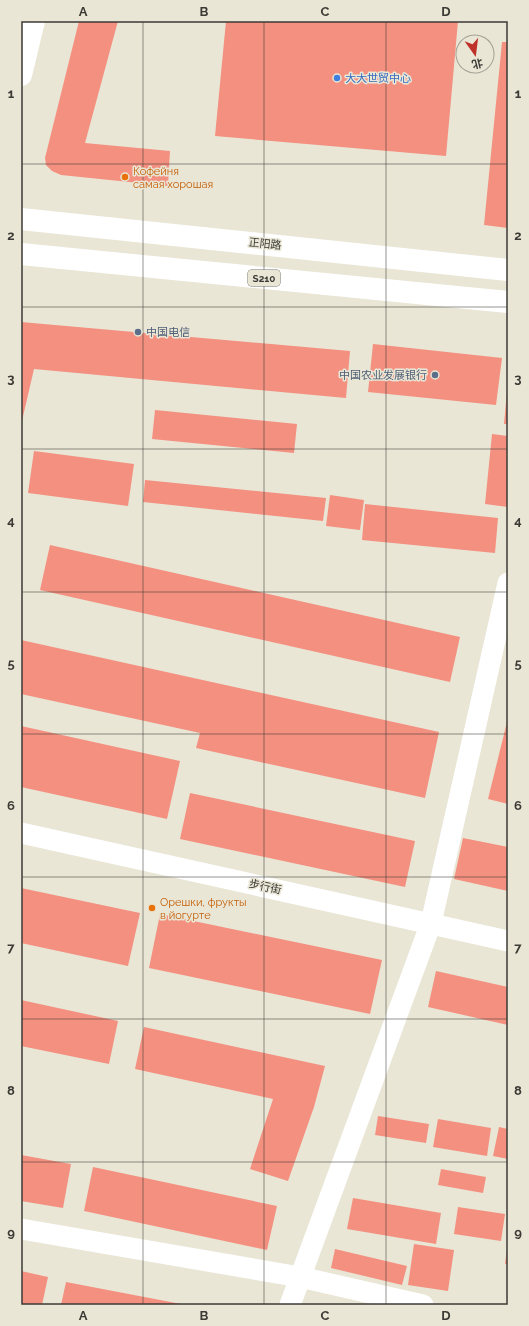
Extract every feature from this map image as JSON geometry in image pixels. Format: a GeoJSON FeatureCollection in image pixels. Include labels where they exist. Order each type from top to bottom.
{"type":"FeatureCollection","features":[{"type":"Feature","properties":{"kind":"main road"},"geometry":{"type":"LineString","coordinates":[[21,75],[34,21]]}},
{"type":"Feature","properties":{"kind":"main road","name":"正阳路"},"geometry":{"type":"LineString","coordinates":[[21,220],[508,270]]}},
{"type":"Feature","properties":{"kind":"main road","name":"S210"},"geometry":{"type":"LineString","coordinates":[[21,254],[508,302]]}},
{"type":"Feature","properties":{"kind":"street"},"geometry":{"type":"LineString","coordinates":[[290,1305],[431,923],[508,584]]}},
{"type":"Feature","properties":{"kind":"street","name":"步行街"},"geometry":{"type":"LineString","coordinates":[[21,834],[508,941]]}},
{"type":"Feature","properties":{"kind":"street"},"geometry":{"type":"LineString","coordinates":[[21,1229],[300,1277],[424,1305]]}},
{"type":"Feature","properties":{"kind":"building"},"geometry":{"type":"Polygon","coordinates":[[[79,21],[118,21],[85,143],[170,151],[168,186],[61,175],[52,171],[46,165],[45,158],[79,21]]]}},
{"type":"Feature","properties":{"kind":"building","name":"大大世贸中心"},"geometry":{"type":"Polygon","coordinates":[[[226,21],[458,21],[457,34],[455,34],[455,55],[446,156],[215,136],[226,21]]]}},
{"type":"Feature","properties":{"kind":"building"},"geometry":{"type":"Polygon","coordinates":[[[502,42],[508,42],[508,228],[484,225],[502,42]]]}},
{"type":"Feature","properties":{"kind":"building"},"geometry":{"type":"Polygon","coordinates":[[[21,322],[350,351],[346,398],[34,369],[21,425],[21,322]]]}},
{"type":"Feature","properties":{"kind":"building","name":"中国农业发展银行"},"geometry":{"type":"Polygon","coordinates":[[[373,344],[502,358],[496,405],[368,392],[373,344]]]}},
{"type":"Feature","properties":{"kind":"building"},"geometry":{"type":"Polygon","coordinates":[[[507,391],[508,424],[504,424],[507,391]]]}},
{"type":"Feature","properties":{"kind":"building"},"geometry":{"type":"Polygon","coordinates":[[[155,410],[297,424],[294,453],[152,439],[155,410]]]}},
{"type":"Feature","properties":{"kind":"building"},"geometry":{"type":"Polygon","coordinates":[[[492,434],[508,436],[508,507],[485,504],[492,434]]]}},
{"type":"Feature","properties":{"kind":"building"},"geometry":{"type":"Polygon","coordinates":[[[34,451],[134,464],[128,506],[28,493],[34,451]]]}},
{"type":"Feature","properties":{"kind":"building"},"geometry":{"type":"Polygon","coordinates":[[[145,480],[326,498],[323,521],[143,502],[145,480]]]}},
{"type":"Feature","properties":{"kind":"building"},"geometry":{"type":"Polygon","coordinates":[[[330,495],[364,500],[360,530],[326,526],[330,495]]]}},
{"type":"Feature","properties":{"kind":"building"},"geometry":{"type":"Polygon","coordinates":[[[365,504],[498,518],[495,553],[362,540],[365,504]]]}},
{"type":"Feature","properties":{"kind":"building"},"geometry":{"type":"Polygon","coordinates":[[[50,545],[460,637],[450,682],[40,590],[50,545]]]}},
{"type":"Feature","properties":{"kind":"building"},"geometry":{"type":"Polygon","coordinates":[[[21,640],[439,732],[425,798],[196,748],[200,733],[21,694],[21,640]]]}},
{"type":"Feature","properties":{"kind":"building"},"geometry":{"type":"Polygon","coordinates":[[[508,722],[508,804],[488,799],[508,722]]]}},
{"type":"Feature","properties":{"kind":"building"},"geometry":{"type":"Polygon","coordinates":[[[21,726],[180,761],[167,819],[21,787],[21,726]]]}},
{"type":"Feature","properties":{"kind":"building"},"geometry":{"type":"Polygon","coordinates":[[[190,793],[415,841],[405,887],[180,839],[190,793]]]}},
{"type":"Feature","properties":{"kind":"building"},"geometry":{"type":"Polygon","coordinates":[[[463,838],[508,847],[508,891],[454,879],[463,838]]]}},
{"type":"Feature","properties":{"kind":"building"},"geometry":{"type":"Polygon","coordinates":[[[21,888],[140,913],[128,966],[21,943],[21,888]]]}},
{"type":"Feature","properties":{"kind":"building"},"geometry":{"type":"Polygon","coordinates":[[[160,914],[382,960],[370,1014],[149,968],[160,914]]]}},
{"type":"Feature","properties":{"kind":"building"},"geometry":{"type":"Polygon","coordinates":[[[436,971],[508,987],[508,1025],[428,1007],[436,971]]]}},
{"type":"Feature","properties":{"kind":"building"},"geometry":{"type":"Polygon","coordinates":[[[21,1000],[118,1021],[109,1064],[21,1046],[21,1000]]]}},
{"type":"Feature","properties":{"kind":"building"},"geometry":{"type":"Polygon","coordinates":[[[144,1027],[325,1066],[314,1107],[288,1181],[250,1169],[273,1099],[135,1069],[144,1027]]]}},
{"type":"Feature","properties":{"kind":"building"},"geometry":{"type":"Polygon","coordinates":[[[378,1116],[429,1124],[426,1143],[375,1135],[378,1116]]]}},
{"type":"Feature","properties":{"kind":"building"},"geometry":{"type":"Polygon","coordinates":[[[438,1119],[491,1128],[487,1156],[433,1147],[438,1119]]]}},
{"type":"Feature","properties":{"kind":"building"},"geometry":{"type":"Polygon","coordinates":[[[499,1127],[508,1129],[508,1159],[493,1156],[499,1127]]]}},
{"type":"Feature","properties":{"kind":"building"},"geometry":{"type":"Polygon","coordinates":[[[21,1155],[71,1164],[63,1208],[21,1201],[21,1155]]]}},
{"type":"Feature","properties":{"kind":"building"},"geometry":{"type":"Polygon","coordinates":[[[93,1167],[277,1206],[267,1250],[84,1211],[93,1167]]]}},
{"type":"Feature","properties":{"kind":"building"},"geometry":{"type":"Polygon","coordinates":[[[441,1169],[486,1177],[483,1193],[438,1185],[441,1169]]]}},
{"type":"Feature","properties":{"kind":"building"},"geometry":{"type":"Polygon","coordinates":[[[353,1198],[441,1213],[436,1244],[347,1229],[353,1198]]]}},
{"type":"Feature","properties":{"kind":"building"},"geometry":{"type":"Polygon","coordinates":[[[458,1207],[505,1214],[501,1241],[454,1234],[458,1207]]]}},
{"type":"Feature","properties":{"kind":"building"},"geometry":{"type":"Polygon","coordinates":[[[414,1244],[454,1250],[448,1291],[408,1285],[414,1244]]]}},
{"type":"Feature","properties":{"kind":"building"},"geometry":{"type":"Polygon","coordinates":[[[335,1249],[407,1266],[402,1285],[331,1268],[335,1249]]]}},
{"type":"Feature","properties":{"kind":"building"},"geometry":{"type":"Polygon","coordinates":[[[507,1249],[508,1264],[505,1264],[507,1249]]]}},
{"type":"Feature","properties":{"kind":"building"},"geometry":{"type":"Polygon","coordinates":[[[21,1271],[48,1277],[42,1305],[21,1305],[21,1271]]]}},
{"type":"Feature","properties":{"kind":"building"},"geometry":{"type":"Polygon","coordinates":[[[66,1282],[181,1304],[181,1305],[61,1305],[66,1282]]]}},
{"type":"Feature","properties":{"kind":"place","name":"大大世贸中心"},"geometry":{"type":"Point","coordinates":[337,78]}},
{"type":"Feature","properties":{"kind":"place","name":"Кофейня самая хорошая"},"geometry":{"type":"Point","coordinates":[125,177]}},
{"type":"Feature","properties":{"kind":"place","name":"中国电信"},"geometry":{"type":"Point","coordinates":[138,332]}},
{"type":"Feature","properties":{"kind":"place","name":"中国农业发展银行"},"geometry":{"type":"Point","coordinates":[435,375]}},
{"type":"Feature","properties":{"kind":"place","name":"Орешки, фрукты в йогурте"},"geometry":{"type":"Point","coordinates":[152,908]}}]}
